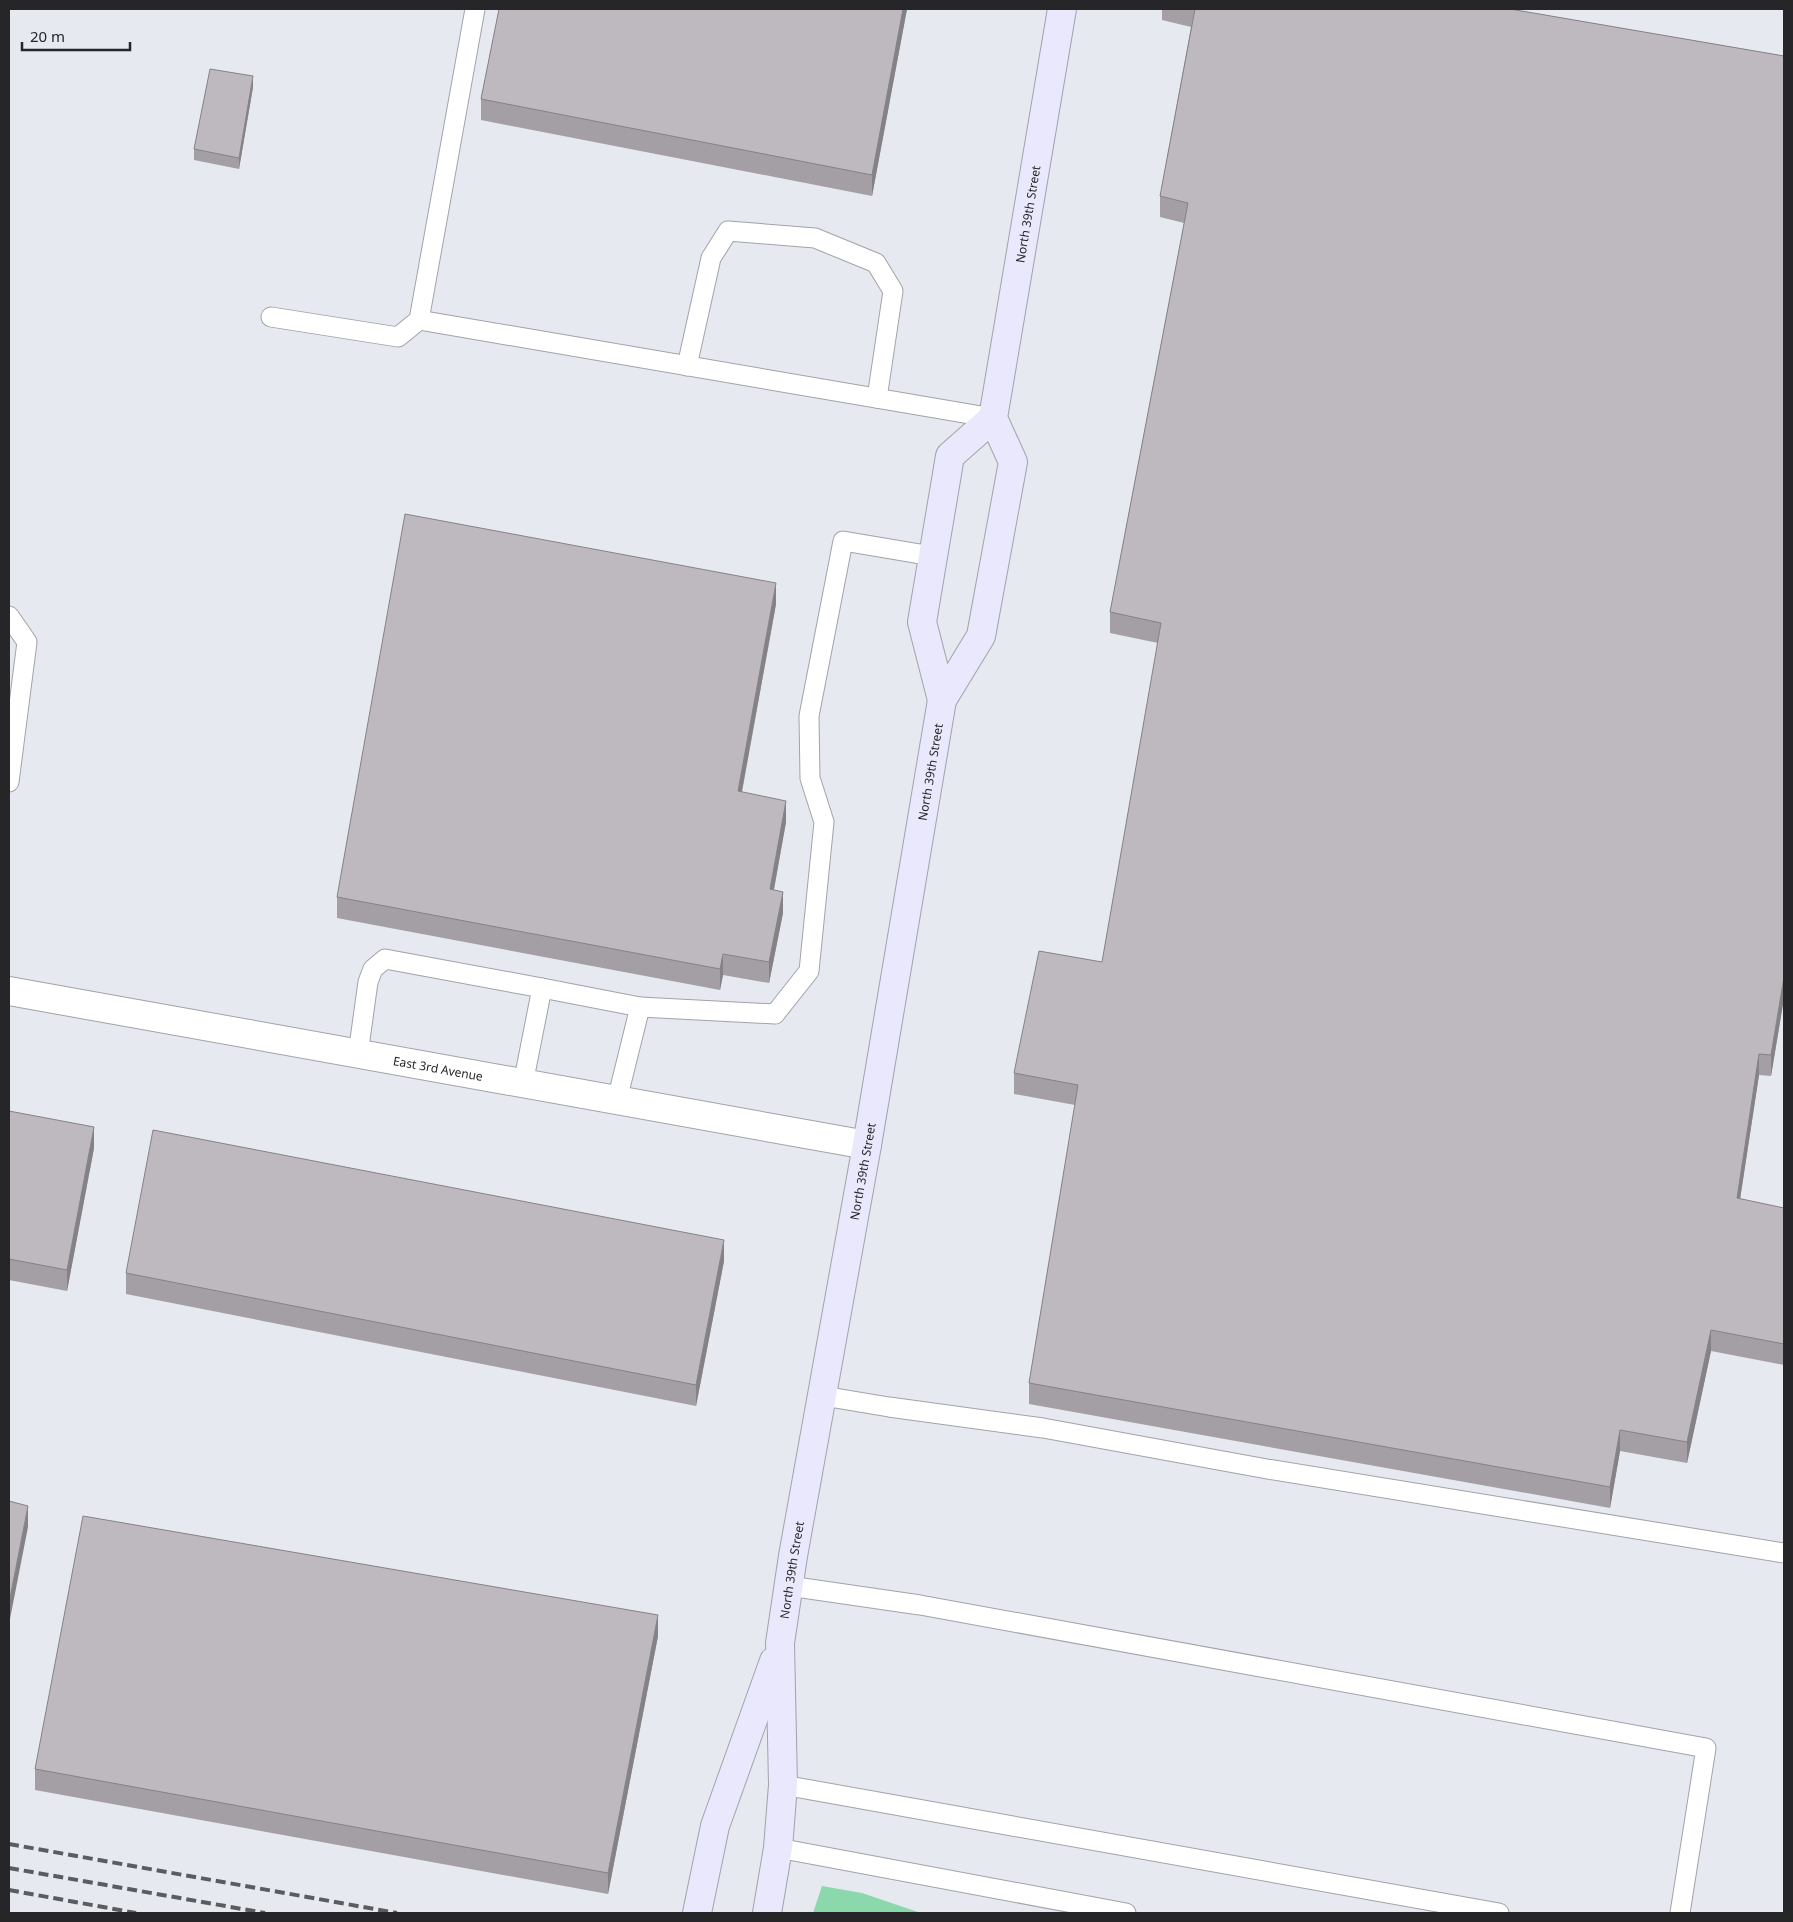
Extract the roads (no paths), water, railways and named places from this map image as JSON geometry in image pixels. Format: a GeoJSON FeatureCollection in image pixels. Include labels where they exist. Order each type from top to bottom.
{"type":"FeatureCollection","features":[{"type":"Feature","properties":{"kind":"main road","name":"North 39th Street"},"geometry":{"type":"LineString","coordinates":[[767,1913],[778,1848],[783,1784],[780,1643],[942,700],[981,636],[1013,462],[993,418],[1062,9]]}},
{"type":"Feature","properties":{"kind":"main road","name":"North 39th Street"},"geometry":{"type":"LineString","coordinates":[[942,700],[922,622],[950,456],[993,418]]}},
{"type":"Feature","properties":{"kind":"main road","name":"North 39th Street"},"geometry":{"type":"LineString","coordinates":[[697,1913],[715,1826],[780,1643]]}},
{"type":"Feature","properties":{"kind":"street","name":"East 3rd Avenue"},"geometry":{"type":"LineString","coordinates":[[9,991],[867,1145]]}},
{"type":"Feature","properties":{"kind":"lane"},"geometry":{"type":"LineString","coordinates":[[271,318],[398,337],[419,320],[475,9]]}},
{"type":"Feature","properties":{"kind":"lane"},"geometry":{"type":"LineString","coordinates":[[687,366],[710,258],[728,231],[815,238],[876,263],[893,291],[877,398]]}},
{"type":"Feature","properties":{"kind":"lane"},"geometry":{"type":"LineString","coordinates":[[419,320],[993,418]]}},
{"type":"Feature","properties":{"kind":"lane"},"geometry":{"type":"LineString","coordinates":[[358,1054],[368,982],[373,969],[385,959],[640,1007],[776,1014],[809,971],[824,822],[810,778],[809,716],[843,541],[932,556]]}},
{"type":"Feature","properties":{"kind":"lane"},"geometry":{"type":"LineString","coordinates":[[9,616],[27,642],[9,782]]}},
{"type":"Feature","properties":{"kind":"lane"},"geometry":{"type":"LineString","coordinates":[[523,1084],[542,988]]}},
{"type":"Feature","properties":{"kind":"lane"},"geometry":{"type":"LineString","coordinates":[[617,1100],[640,1007]]}},
{"type":"Feature","properties":{"kind":"lane"},"geometry":{"type":"LineString","coordinates":[[823,1396],[1043,1428],[1267,1469],[1784,1553]]}},
{"type":"Feature","properties":{"kind":"lane"},"geometry":{"type":"LineString","coordinates":[[789,1586],[920,1605],[1706,1748],[1680,1913]]}},
{"type":"Feature","properties":{"kind":"lane"},"geometry":{"type":"LineString","coordinates":[[783,1784],[1499,1913]]}},
{"type":"Feature","properties":{"kind":"lane"},"geometry":{"type":"LineString","coordinates":[[778,1848],[1126,1913]]}},
{"type":"Feature","properties":{"kind":"railway"},"geometry":{"type":"LineString","coordinates":[[9,1844],[397,1913]]}},
{"type":"Feature","properties":{"kind":"railway"},"geometry":{"type":"LineString","coordinates":[[9,1868],[265,1913]]}},
{"type":"Feature","properties":{"kind":"railway"},"geometry":{"type":"LineString","coordinates":[[9,1890],[136,1913]]}}]}
